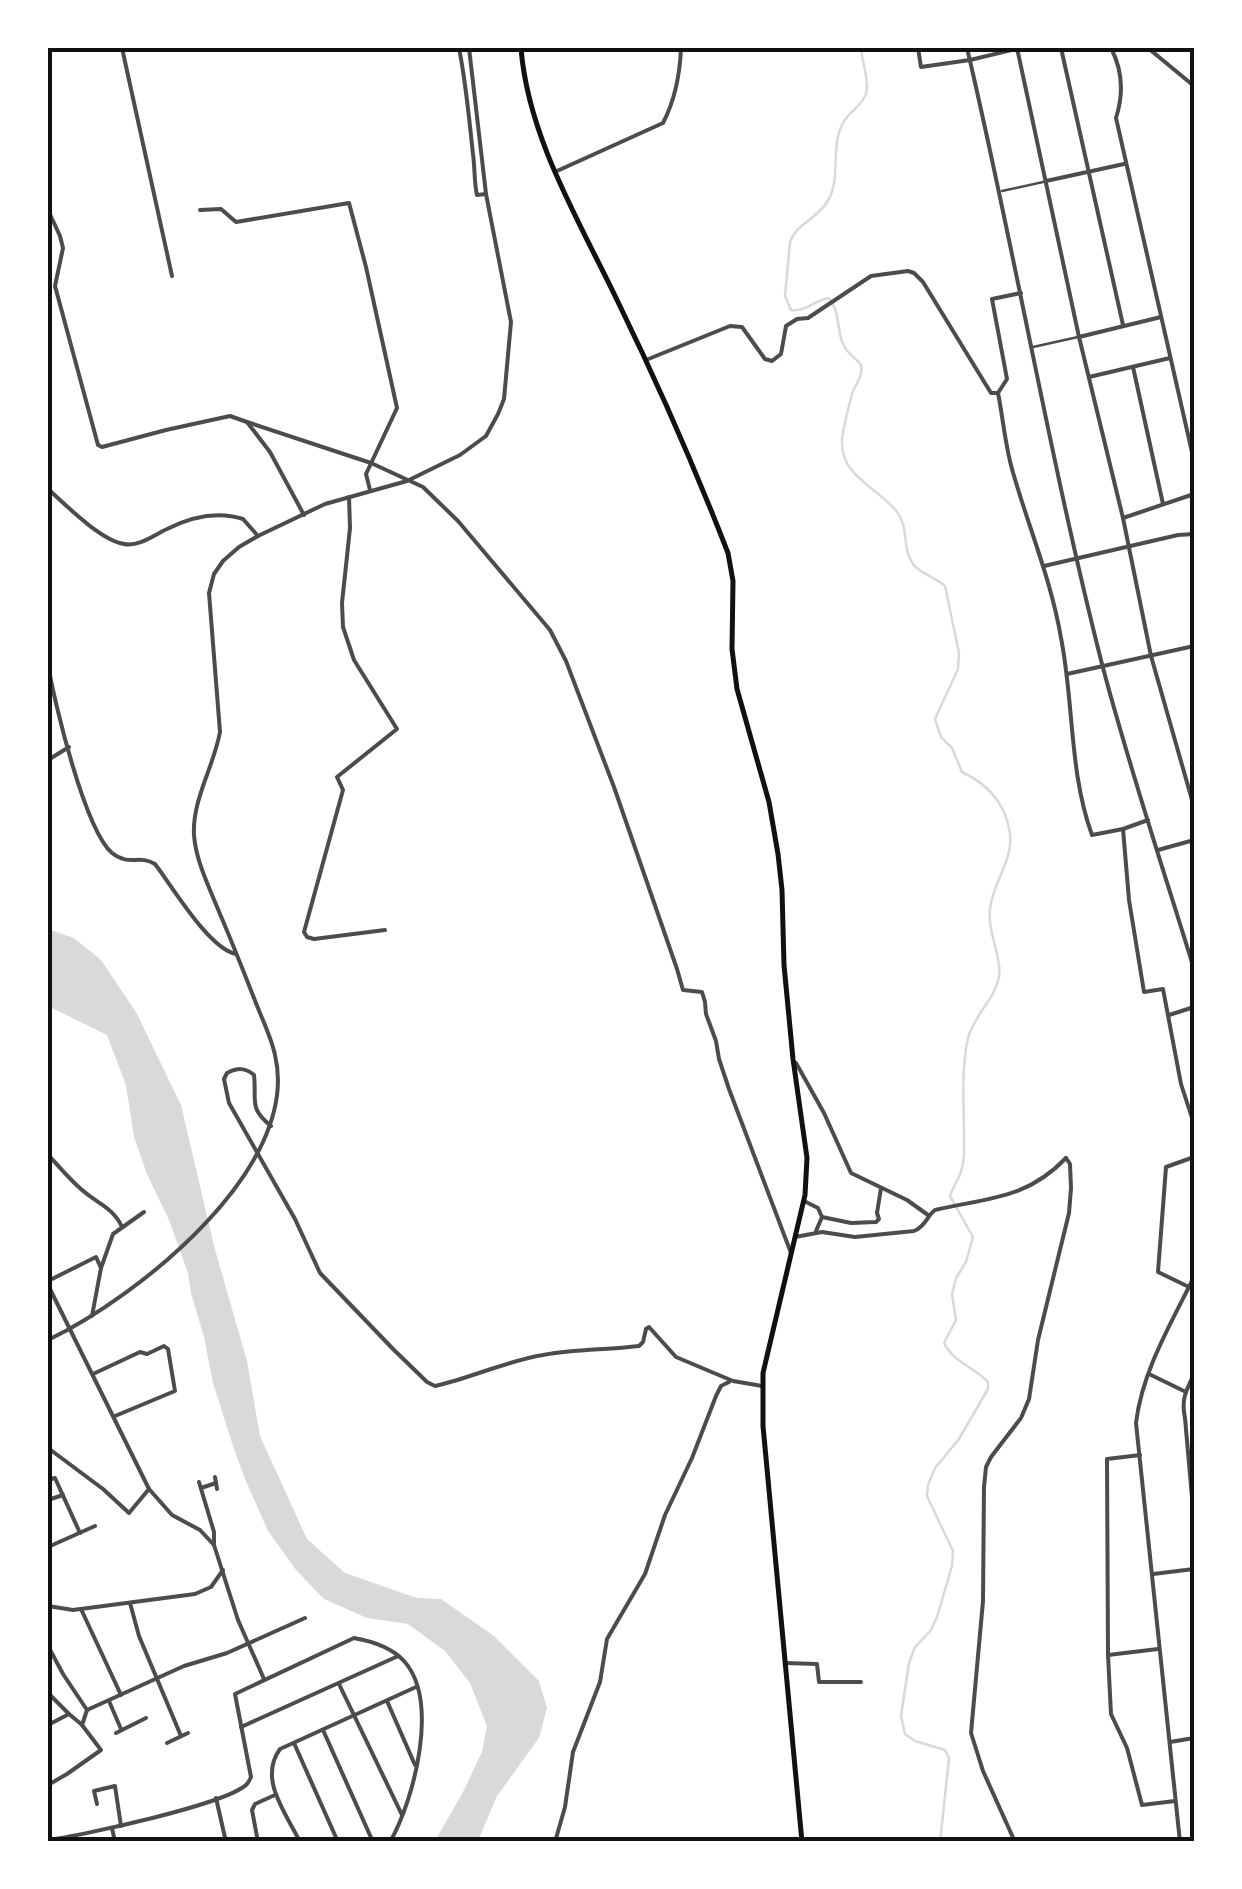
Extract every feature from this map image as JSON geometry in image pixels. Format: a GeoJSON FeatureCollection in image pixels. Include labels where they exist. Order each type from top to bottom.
{"type":"FeatureCollection","features":[{"type":"Feature","properties":{"kind":"main road"},"geometry":{"type":"LineString","coordinates":[[521,48],[529,98],[556,171],[646,360],[728,553],[733,581],[732,650],[737,689],[778,854],[784,965],[807,1175],[770,1338],[762,1386],[762,1426],[802,1842]]}},
{"type":"Feature","properties":{"kind":"street"},"geometry":{"type":"LineString","coordinates":[[122,48],[172,276]]}},
{"type":"Feature","properties":{"kind":"street"},"geometry":{"type":"LineString","coordinates":[[458,48],[468,100],[475,191],[477,195],[486,194]]}},
{"type":"Feature","properties":{"kind":"street"},"geometry":{"type":"LineString","coordinates":[[48,1340],[92,1316],[177,1252],[235,1188],[271,1126],[279,1088],[275,1054],[196,852],[195,817],[217,753],[220,732],[210,584],[223,561],[258,536],[325,504],[407,481],[460,455],[494,426],[504,399],[511,322],[486,194],[470,48]]}},
{"type":"Feature","properties":{"kind":"street"},"geometry":{"type":"LineString","coordinates":[[556,171],[664,123],[680,70],[681,48]]}},
{"type":"Feature","properties":{"kind":"street"},"geometry":{"type":"LineString","coordinates":[[918,48],[921,67],[1018,48],[1152,656],[1194,807]]}},
{"type":"Feature","properties":{"kind":"street"},"geometry":{"type":"LineString","coordinates":[[967,48],[1103,666],[1194,969]]}},
{"type":"Feature","properties":{"kind":"street"},"geometry":{"type":"LineString","coordinates":[[1061,48],[1123,325]]}},
{"type":"Feature","properties":{"kind":"street"},"geometry":{"type":"LineString","coordinates":[[1112,48],[1120,67],[1123,96],[1116,118],[1194,462]]}},
{"type":"Feature","properties":{"kind":"street"},"geometry":{"type":"LineString","coordinates":[[1148,48],[1194,86]]}},
{"type":"Feature","properties":{"kind":"street"},"geometry":{"type":"LineString","coordinates":[[1000,191],[1126,164]]}},
{"type":"Feature","properties":{"kind":"street"},"geometry":{"type":"LineString","coordinates":[[200,210],[221,209],[236,222],[349,203],[397,408],[366,474],[370,490]]}},
{"type":"Feature","properties":{"kind":"street"},"geometry":{"type":"LineString","coordinates":[[48,210],[63,248],[54,286],[98,445],[230,416],[371,463],[423,488],[458,521],[557,639],[614,787],[683,990],[702,992],[706,1002],[706,1014],[729,1089],[791,1253]]}},
{"type":"Feature","properties":{"kind":"street"},"geometry":{"type":"LineString","coordinates":[[646,360],[730,326],[742,327],[766,360],[772,361],[780,354],[786,326],[797,319],[808,318],[871,276],[914,273],[930,292],[991,393],[998,393]]}},
{"type":"Feature","properties":{"kind":"street"},"geometry":{"type":"LineString","coordinates":[[1021,293],[992,299],[1007,379],[998,393],[1011,466],[1056,608],[1084,814],[1092,835],[1148,820]]}},
{"type":"Feature","properties":{"kind":"street"},"geometry":{"type":"LineString","coordinates":[[1033,347],[1161,317]]}},
{"type":"Feature","properties":{"kind":"street"},"geometry":{"type":"LineString","coordinates":[[1090,377],[1170,358]]}},
{"type":"Feature","properties":{"kind":"street"},"geometry":{"type":"LineString","coordinates":[[1133,367],[1163,504]]}},
{"type":"Feature","properties":{"kind":"street"},"geometry":{"type":"LineString","coordinates":[[247,422],[270,452],[304,515]]}},
{"type":"Feature","properties":{"kind":"street"},"geometry":{"type":"LineString","coordinates":[[48,489],[104,535],[125,545],[141,542],[187,520],[216,515],[240,517],[258,536]]}},
{"type":"Feature","properties":{"kind":"street"},"geometry":{"type":"LineString","coordinates":[[1123,518],[1194,494]]}},
{"type":"Feature","properties":{"kind":"street"},"geometry":{"type":"LineString","coordinates":[[349,497],[342,627],[354,660],[397,729],[338,777],[343,790],[304,932],[314,940],[385,930]]}},
{"type":"Feature","properties":{"kind":"street"},"geometry":{"type":"LineString","coordinates":[[1044,566],[1194,534]]}},
{"type":"Feature","properties":{"kind":"street"},"geometry":{"type":"LineString","coordinates":[[1067,674],[1194,648]]}},
{"type":"Feature","properties":{"kind":"street"},"geometry":{"type":"LineString","coordinates":[[48,664],[92,822],[109,850],[124,861],[149,860],[155,864],[215,942],[228,953],[236,954]]}},
{"type":"Feature","properties":{"kind":"street"},"geometry":{"type":"LineString","coordinates":[[48,760],[68,747]]}},
{"type":"Feature","properties":{"kind":"street"},"geometry":{"type":"LineString","coordinates":[[1122,829],[1128,900],[1144,992],[1164,988],[1182,1084],[1194,1124]]}},
{"type":"Feature","properties":{"kind":"street"},"geometry":{"type":"LineString","coordinates":[[1158,850],[1194,840]]}},
{"type":"Feature","properties":{"kind":"street"},"geometry":{"type":"LineString","coordinates":[[1169,1015],[1194,1006]]}},
{"type":"Feature","properties":{"kind":"street"},"geometry":{"type":"LineString","coordinates":[[793,1059],[852,1172],[929,1215]]}},
{"type":"Feature","properties":{"kind":"street"},"geometry":{"type":"LineString","coordinates":[[271,1126],[254,1108],[254,1075],[240,1068],[227,1073],[224,1079],[230,1103],[320,1272],[427,1382],[435,1386],[544,1354],[635,1346],[643,1342],[649,1327],[676,1358],[733,1381],[762,1386]]}},
{"type":"Feature","properties":{"kind":"street"},"geometry":{"type":"LineString","coordinates":[[48,1154],[84,1193],[116,1215],[122,1227]]}},
{"type":"Feature","properties":{"kind":"street"},"geometry":{"type":"LineString","coordinates":[[1189,1287],[1158,1272],[1166,1167],[1194,1157]]}},
{"type":"Feature","properties":{"kind":"street"},"geometry":{"type":"LineString","coordinates":[[795,1237],[836,1233],[855,1237],[914,1231],[922,1228],[935,1210],[997,1200],[1042,1178],[1066,1158],[1070,1164],[1068,1213],[1038,1340],[1029,1399],[1021,1418],[991,1457],[984,1487],[983,1600],[971,1732],[983,1771],[1015,1842]]}},
{"type":"Feature","properties":{"kind":"street"},"geometry":{"type":"LineString","coordinates":[[822,1217],[851,1223],[876,1222],[880,1188]]}},
{"type":"Feature","properties":{"kind":"street"},"geometry":{"type":"LineString","coordinates":[[804,1201],[818,1208],[822,1217],[815,1234]]}},
{"type":"Feature","properties":{"kind":"street"},"geometry":{"type":"LineString","coordinates":[[92,1316],[112,1234],[144,1212]]}},
{"type":"Feature","properties":{"kind":"street"},"geometry":{"type":"LineString","coordinates":[[102,1268],[96,1257],[48,1283],[149,1489],[172,1515],[200,1530],[214,1545]]}},
{"type":"Feature","properties":{"kind":"street"},"geometry":{"type":"LineString","coordinates":[[1180,1842],[1136,1423],[1148,1374],[1194,1277]]}},
{"type":"Feature","properties":{"kind":"street"},"geometry":{"type":"LineString","coordinates":[[93,1374],[140,1352],[147,1354],[164,1346],[168,1349],[175,1390],[114,1417]]}},
{"type":"Feature","properties":{"kind":"street"},"geometry":{"type":"LineString","coordinates":[[1148,1374],[1186,1392]]}},
{"type":"Feature","properties":{"kind":"street"},"geometry":{"type":"LineString","coordinates":[[1194,1374],[1182,1405],[1194,1520]]}},
{"type":"Feature","properties":{"kind":"street"},"geometry":{"type":"LineString","coordinates":[[555,1842],[573,1752],[600,1682],[607,1639],[645,1574],[665,1515],[721,1386],[733,1381]]}},
{"type":"Feature","properties":{"kind":"street"},"geometry":{"type":"LineString","coordinates":[[1185,1418],[1194,1417]]}},
{"type":"Feature","properties":{"kind":"street"},"geometry":{"type":"LineString","coordinates":[[48,1448],[129,1513],[149,1489]]}},
{"type":"Feature","properties":{"kind":"street"},"geometry":{"type":"LineString","coordinates":[[1140,1455],[1107,1459],[1111,1714],[1131,1760],[1142,1805],[1175,1801]]}},
{"type":"Feature","properties":{"kind":"street"},"geometry":{"type":"LineString","coordinates":[[48,1480],[55,1478],[80,1533]]}},
{"type":"Feature","properties":{"kind":"street"},"geometry":{"type":"LineString","coordinates":[[216,1483],[200,1484],[214,1545],[264,1680]]}},
{"type":"Feature","properties":{"kind":"street"},"geometry":{"type":"LineString","coordinates":[[48,1500],[63,1495]]}},
{"type":"Feature","properties":{"kind":"street"},"geometry":{"type":"LineString","coordinates":[[48,1547],[95,1526]]}},
{"type":"Feature","properties":{"kind":"street"},"geometry":{"type":"LineString","coordinates":[[1153,1574],[1194,1568]]}},
{"type":"Feature","properties":{"kind":"street"},"geometry":{"type":"LineString","coordinates":[[48,1606],[72,1610],[204,1592],[223,1570]]}},
{"type":"Feature","properties":{"kind":"street"},"geometry":{"type":"LineString","coordinates":[[130,1603],[139,1636],[180,1736]]}},
{"type":"Feature","properties":{"kind":"street"},"geometry":{"type":"LineString","coordinates":[[81,1609],[121,1695]]}},
{"type":"Feature","properties":{"kind":"street"},"geometry":{"type":"LineString","coordinates":[[82,1724],[88,1710],[158,1677],[227,1653],[305,1618]]}},
{"type":"Feature","properties":{"kind":"street"},"geometry":{"type":"LineString","coordinates":[[48,1840],[70,1839],[121,1826],[247,1785],[251,1777],[234,1694],[350,1638],[374,1643],[398,1656],[410,1670],[416,1687],[421,1720],[417,1769],[390,1842]]}},
{"type":"Feature","properties":{"kind":"street"},"geometry":{"type":"LineString","coordinates":[[48,1646],[88,1710]]}},
{"type":"Feature","properties":{"kind":"street"},"geometry":{"type":"LineString","coordinates":[[1108,1654],[1160,1649]]}},
{"type":"Feature","properties":{"kind":"street"},"geometry":{"type":"LineString","coordinates":[[241,1727],[398,1656]]}},
{"type":"Feature","properties":{"kind":"street"},"geometry":{"type":"LineString","coordinates":[[785,1663],[817,1664],[820,1682],[861,1682]]}},
{"type":"Feature","properties":{"kind":"street"},"geometry":{"type":"LineString","coordinates":[[339,1684],[402,1816]]}},
{"type":"Feature","properties":{"kind":"street"},"geometry":{"type":"LineString","coordinates":[[300,1842],[271,1780],[273,1760],[280,1749],[416,1687]]}},
{"type":"Feature","properties":{"kind":"street"},"geometry":{"type":"LineString","coordinates":[[48,1693],[82,1724],[101,1750],[48,1785]]}},
{"type":"Feature","properties":{"kind":"street"},"geometry":{"type":"LineString","coordinates":[[110,1701],[119,1731],[146,1718]]}},
{"type":"Feature","properties":{"kind":"street"},"geometry":{"type":"LineString","coordinates":[[386,1701],[417,1769]]}},
{"type":"Feature","properties":{"kind":"street"},"geometry":{"type":"LineString","coordinates":[[48,1724],[69,1714]]}},
{"type":"Feature","properties":{"kind":"street"},"geometry":{"type":"LineString","coordinates":[[324,1730],[372,1842]]}},
{"type":"Feature","properties":{"kind":"street"},"geometry":{"type":"LineString","coordinates":[[166,1743],[188,1732]]}},
{"type":"Feature","properties":{"kind":"street"},"geometry":{"type":"LineString","coordinates":[[1170,1742],[1194,1738]]}},
{"type":"Feature","properties":{"kind":"street"},"geometry":{"type":"LineString","coordinates":[[294,1743],[338,1842]]}},
{"type":"Feature","properties":{"kind":"street"},"geometry":{"type":"LineString","coordinates":[[97,1804],[94,1791],[115,1786],[121,1826]]}},
{"type":"Feature","properties":{"kind":"street"},"geometry":{"type":"LineString","coordinates":[[258,1842],[252,1810],[255,1804],[276,1794]]}},
{"type":"Feature","properties":{"kind":"street"},"geometry":{"type":"LineString","coordinates":[[216,1798],[225,1841]]}},
{"type":"Feature","properties":{"kind":"street"},"geometry":{"type":"LineString","coordinates":[[112,1828],[115,1842]]}},
{"type":"Feature","properties":{"kind":"shaded area"},"geometry":{"type":"Polygon","coordinates":[[[48,929],[74,938],[101,960],[136,1012],[181,1105],[214,1246],[247,1361],[260,1436],[307,1539],[345,1573],[417,1598],[441,1599],[494,1636],[539,1681],[547,1708],[539,1738],[497,1796],[478,1841],[435,1841],[482,1752],[487,1726],[470,1683],[445,1651],[408,1624],[367,1618],[324,1599],[296,1570],[268,1531],[233,1446],[213,1383],[188,1273],[134,1137],[126,1085],[107,1035],[48,1006],[48,929]]]}},
{"type":"Feature","properties":{"kind":"waterway"},"geometry":{"type":"LineString","coordinates":[[861,48],[866,93],[839,134],[834,184],[827,202],[797,230],[790,242],[785,296],[791,310],[829,298],[844,346],[861,365],[845,423],[843,453],[862,481],[897,512],[913,564],[945,586],[959,653],[958,669],[935,719],[962,772],[979,782],[998,802],[1007,819],[1010,839],[990,909],[999,977],[971,1030],[966,1050],[964,1160],[950,1196],[973,1237],[966,1262],[956,1278],[952,1294],[956,1320],[944,1343],[953,1355],[988,1382],[988,1389],[959,1439],[935,1468],[928,1485],[927,1496],[953,1551],[952,1566],[937,1617],[915,1647],[909,1663],[901,1716],[905,1734],[945,1750],[949,1758],[940,1842]]}}]}
